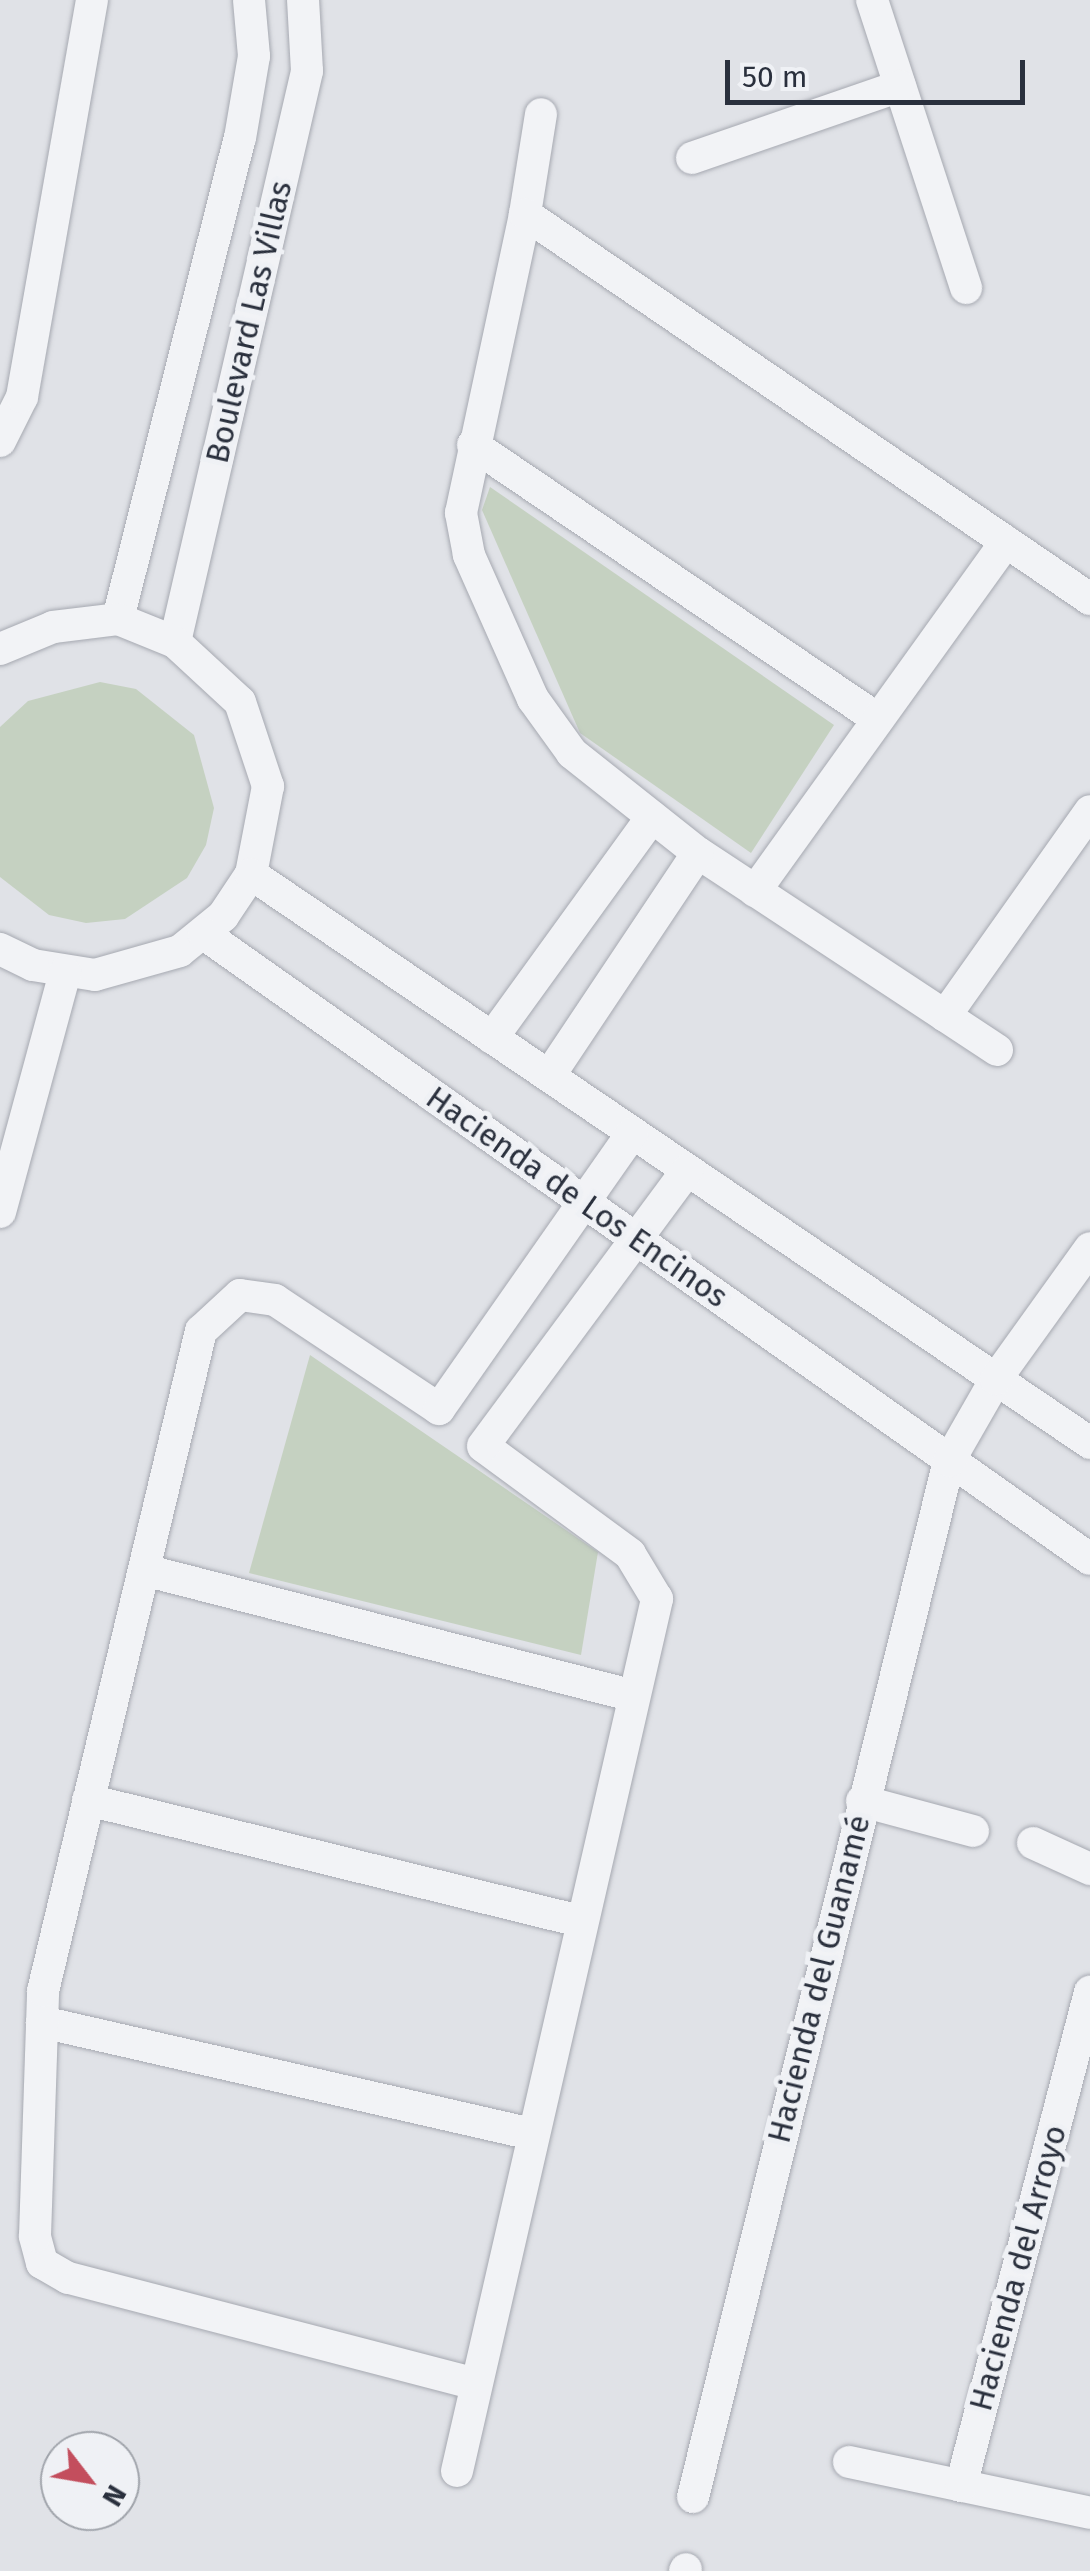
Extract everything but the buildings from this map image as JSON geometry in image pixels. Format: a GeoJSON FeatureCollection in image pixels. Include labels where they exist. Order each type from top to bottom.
{"type":"FeatureCollection","features":[{"type":"Feature","properties":{"kind":"street"},"geometry":{"type":"LineString","coordinates":[[0,442],[22,397],[92,0]]}},
{"type":"Feature","properties":{"kind":"street","name":"Boulevard Las Villas"},"geometry":{"type":"LineString","coordinates":[[118,619],[240,138],[254,56],[249,0]]}},
{"type":"Feature","properties":{"kind":"street","name":"Boulevard Las Villas"},"geometry":{"type":"LineString","coordinates":[[175,642],[307,71],[303,0]]}},
{"type":"Feature","properties":{"kind":"street"},"geometry":{"type":"LineString","coordinates":[[872,0],[966,288]]}},
{"type":"Feature","properties":{"kind":"street"},"geometry":{"type":"LineString","coordinates":[[692,158],[900,86]]}},
{"type":"Feature","properties":{"kind":"street"},"geometry":{"type":"LineString","coordinates":[[542,114],[525,214],[461,513],[469,555],[533,699],[572,754],[698,853],[997,1050]]}},
{"type":"Feature","properties":{"kind":"street"},"geometry":{"type":"LineString","coordinates":[[525,214],[1090,598]]}},
{"type":"Feature","properties":{"kind":"street"},"geometry":{"type":"LineString","coordinates":[[473,445],[878,719]]}},
{"type":"Feature","properties":{"kind":"street"},"geometry":{"type":"LineString","coordinates":[[755,890],[1006,542]]}},
{"type":"Feature","properties":{"kind":"street"},"geometry":{"type":"LineString","coordinates":[[0,648],[53,626],[118,619],[175,642],[240,702],[264,757],[267,816],[251,874],[204,934],[153,964],[65,973],[0,950]]}},
{"type":"Feature","properties":{"kind":"street"},"geometry":{"type":"LineString","coordinates":[[945,1016],[1090,811]]}},
{"type":"Feature","properties":{"kind":"street"},"geometry":{"type":"LineString","coordinates":[[492,1038],[652,817]]}},
{"type":"Feature","properties":{"kind":"street"},"geometry":{"type":"LineString","coordinates":[[549,1076],[698,853]]}},
{"type":"Feature","properties":{"kind":"street"},"geometry":{"type":"LineString","coordinates":[[251,874],[1090,1443]]}},
{"type":"Feature","properties":{"kind":"street","name":"Hacienda de Los Encinos"},"geometry":{"type":"LineString","coordinates":[[204,934],[1090,1559]]}},
{"type":"Feature","properties":{"kind":"street"},"geometry":{"type":"LineString","coordinates":[[0,1212],[65,973]]}},
{"type":"Feature","properties":{"kind":"street"},"geometry":{"type":"LineString","coordinates":[[476,2384],[68,2278],[42,2263],[35,2236],[43,1991],[201,1331],[220,1308],[240,1295],[275,1300],[439,1409],[632,1133]]}},
{"type":"Feature","properties":{"kind":"street"},"geometry":{"type":"LineString","coordinates":[[456,2470],[630,1696],[657,1599],[654,1584],[630,1554],[483,1446],[687,1170]]}},
{"type":"Feature","properties":{"kind":"street"},"geometry":{"type":"LineString","coordinates":[[949,1461],[996,1379],[1090,1248]]}},
{"type":"Feature","properties":{"kind":"street","name":"Hacienda del Guanamé"},"geometry":{"type":"LineString","coordinates":[[693,2497],[949,1461]]}},
{"type":"Feature","properties":{"kind":"street"},"geometry":{"type":"LineString","coordinates":[[144,1570],[630,1696]]}},
{"type":"Feature","properties":{"kind":"street"},"geometry":{"type":"LineString","coordinates":[[88,1800],[580,1921]]}},
{"type":"Feature","properties":{"kind":"street"},"geometry":{"type":"LineString","coordinates":[[862,1801],[974,1831]]}},
{"type":"Feature","properties":{"kind":"street"},"geometry":{"type":"LineString","coordinates":[[1033,1843],[1090,1870]]}},
{"type":"Feature","properties":{"kind":"street","name":"Hacienda del Arroyo"},"geometry":{"type":"LineString","coordinates":[[961,2486],[1090,1992]]}},
{"type":"Feature","properties":{"kind":"street"},"geometry":{"type":"LineString","coordinates":[[42,2022],[532,2134]]}},
{"type":"Feature","properties":{"kind":"street"},"geometry":{"type":"LineString","coordinates":[[850,2462],[1090,2512]]}},
{"type":"Feature","properties":{"kind":"green space"},"geometry":{"type":"Polygon","coordinates":[[[490,487],[834,725],[751,853],[580,733],[482,510],[490,487]]]}},
{"type":"Feature","properties":{"kind":"green space"},"geometry":{"type":"Polygon","coordinates":[[[100,682],[136,689],[194,735],[214,808],[206,845],[187,878],[125,919],[86,923],[49,915],[0,877],[0,727],[28,701],[100,682]]]}},
{"type":"Feature","properties":{"kind":"green space"},"geometry":{"type":"Polygon","coordinates":[[[310,1355],[598,1552],[581,1655],[249,1573],[310,1355]]]}}]}
